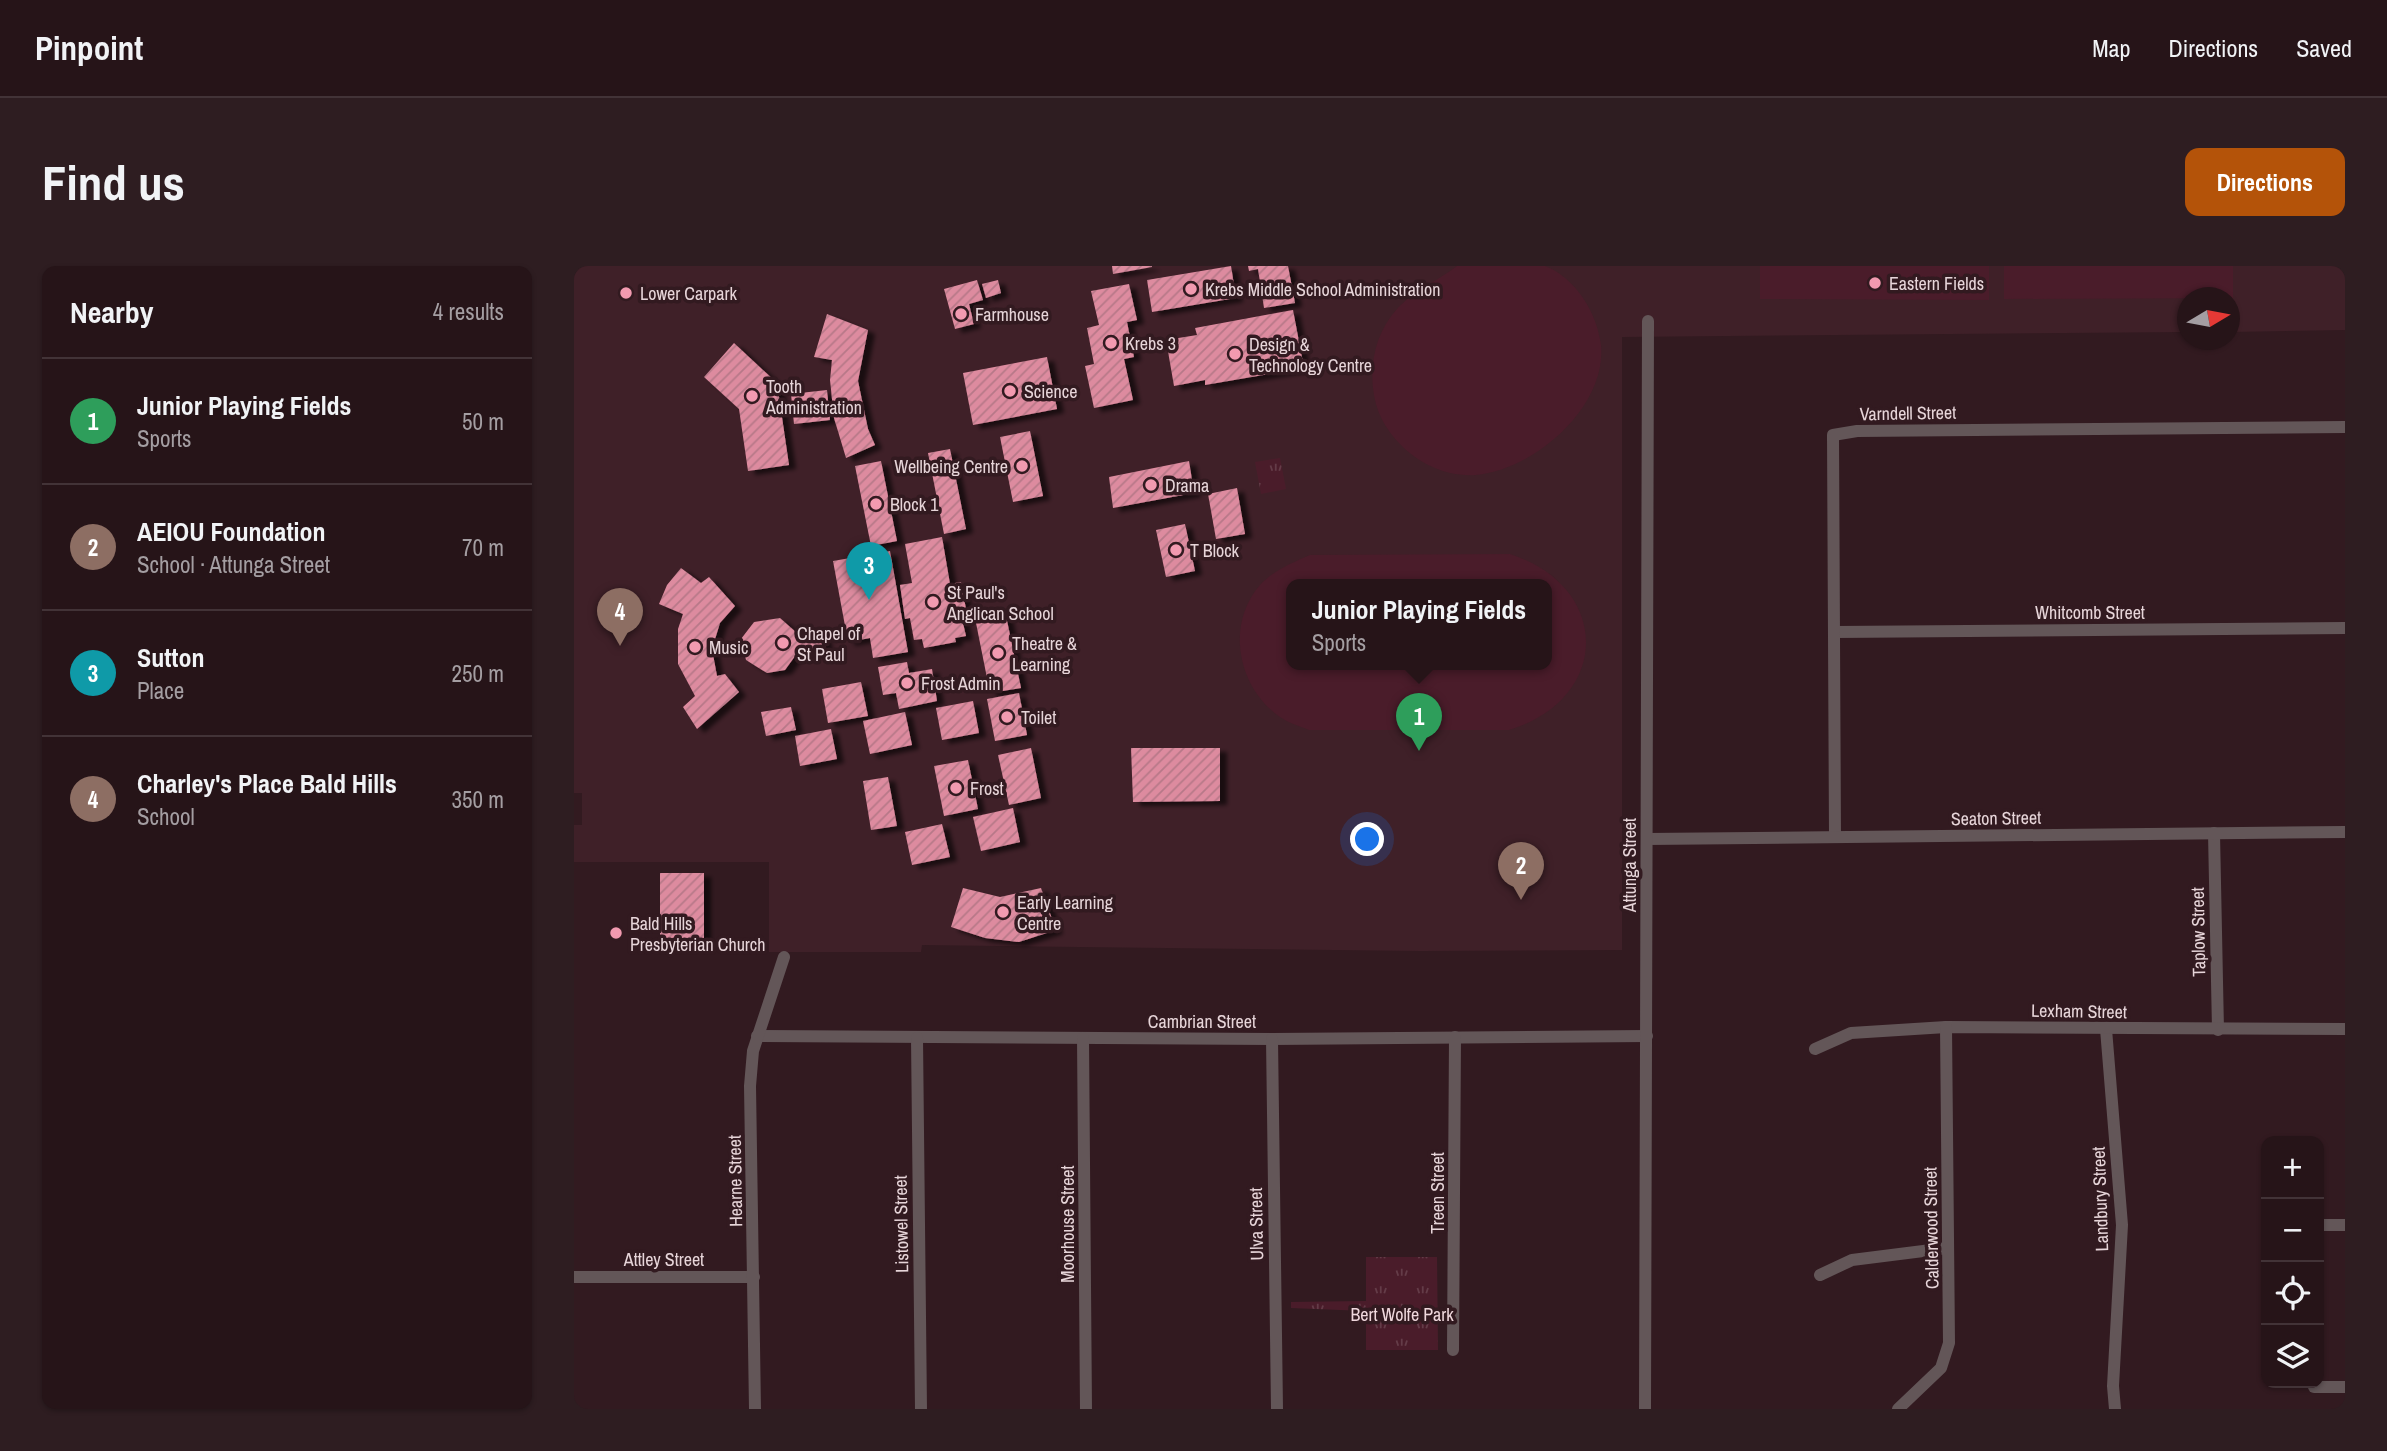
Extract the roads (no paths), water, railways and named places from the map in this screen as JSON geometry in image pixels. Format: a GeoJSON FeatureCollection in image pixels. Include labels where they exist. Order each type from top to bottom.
{"type":"FeatureCollection","features":[{"type":"Feature","properties":{"kind":"street","name":"Attunga Street"},"geometry":{"type":"LineString","coordinates":[[1645,1409],[1648,321]]}},
{"type":"Feature","properties":{"kind":"street","name":"Varndell Street"},"geometry":{"type":"LineString","coordinates":[[1835,837],[1833,435],[1857,431],[2345,427]]}},
{"type":"Feature","properties":{"kind":"street","name":"Whitcomb Street"},"geometry":{"type":"LineString","coordinates":[[1835,632],[2345,628]]}},
{"type":"Feature","properties":{"kind":"street","name":"Seaton Street"},"geometry":{"type":"LineString","coordinates":[[1647,839],[2345,832]]}},
{"type":"Feature","properties":{"kind":"street","name":"Taplow Street"},"geometry":{"type":"LineString","coordinates":[[2214,833],[2218,1030]]}},
{"type":"Feature","properties":{"kind":"street","name":"Hearne Street"},"geometry":{"type":"LineString","coordinates":[[755,1409],[750,1086],[757,1036],[784,957]]}},
{"type":"Feature","properties":{"kind":"street","name":"Lexham Street"},"geometry":{"type":"LineString","coordinates":[[1815,1049],[1851,1033],[1946,1027],[2345,1029]]}},
{"type":"Feature","properties":{"kind":"street","name":"Calderwood Street"},"geometry":{"type":"LineString","coordinates":[[1898,1409],[1941,1368],[1949,1343],[1946,1027]]}},
{"type":"Feature","properties":{"kind":"street","name":"Landbury Street"},"geometry":{"type":"LineString","coordinates":[[2106,1029],[2122,1225],[2115,1409]]}},
{"type":"Feature","properties":{"kind":"street","name":"Cambrian Street"},"geometry":{"type":"LineString","coordinates":[[757,1036],[1272,1039],[1647,1036]]}},
{"type":"Feature","properties":{"kind":"street","name":"Treen Street"},"geometry":{"type":"LineString","coordinates":[[1453,1350],[1455,1037]]}},
{"type":"Feature","properties":{"kind":"street","name":"Listowel Street"},"geometry":{"type":"LineString","coordinates":[[917,1038],[921,1409]]}},
{"type":"Feature","properties":{"kind":"street","name":"Moorhouse Street"},"geometry":{"type":"LineString","coordinates":[[1083,1038],[1086,1409]]}},
{"type":"Feature","properties":{"kind":"street","name":"Ulva Street"},"geometry":{"type":"LineString","coordinates":[[1272,1039],[1277,1409]]}},
{"type":"Feature","properties":{"kind":"street"},"geometry":{"type":"LineString","coordinates":[[2324,1225],[2345,1225]]}},
{"type":"Feature","properties":{"kind":"street"},"geometry":{"type":"LineString","coordinates":[[1820,1275],[1852,1260],[1947,1248]]}},
{"type":"Feature","properties":{"kind":"street","name":"Attley Street"},"geometry":{"type":"LineString","coordinates":[[574,1277],[754,1277]]}},
{"type":"Feature","properties":{"kind":"street"},"geometry":{"type":"LineString","coordinates":[[2324,1387],[2345,1387]]}},
{"type":"Feature","properties":{"kind":"place","name":"Eastern Fields"},"geometry":{"type":"Point","coordinates":[1875,283]}},
{"type":"Feature","properties":{"kind":"place","name":"Krebs Middle School Administration"},"geometry":{"type":"Point","coordinates":[1191,289]}},
{"type":"Feature","properties":{"kind":"place","name":"Lower Carpark"},"geometry":{"type":"Point","coordinates":[626,293]}},
{"type":"Feature","properties":{"kind":"place","name":"Farmhouse"},"geometry":{"type":"Point","coordinates":[961,314]}},
{"type":"Feature","properties":{"kind":"place","name":"Krebs 3"},"geometry":{"type":"Point","coordinates":[1111,343]}},
{"type":"Feature","properties":{"kind":"place","name":"Design & Technology Centre"},"geometry":{"type":"Point","coordinates":[1235,354]}},
{"type":"Feature","properties":{"kind":"place","name":"Science"},"geometry":{"type":"Point","coordinates":[1010,391]}},
{"type":"Feature","properties":{"kind":"place","name":"Tooth Administration"},"geometry":{"type":"Point","coordinates":[752,396]}},
{"type":"Feature","properties":{"kind":"place","name":"Wellbeing Centre"},"geometry":{"type":"Point","coordinates":[1022,466]}},
{"type":"Feature","properties":{"kind":"place","name":"Drama"},"geometry":{"type":"Point","coordinates":[1151,485]}},
{"type":"Feature","properties":{"kind":"place","name":"Block 1"},"geometry":{"type":"Point","coordinates":[876,504]}},
{"type":"Feature","properties":{"kind":"place","name":"T Block"},"geometry":{"type":"Point","coordinates":[1176,550]}},
{"type":"Feature","properties":{"kind":"place","name":"Sutton"},"geometry":{"type":"Point","coordinates":[869,600]}},
{"type":"Feature","properties":{"kind":"place","name":"St Paul's Anglican School"},"geometry":{"type":"Point","coordinates":[933,602]}},
{"type":"Feature","properties":{"kind":"place","name":"Chapel of St Paul"},"geometry":{"type":"Point","coordinates":[783,643]}},
{"type":"Feature","properties":{"kind":"place","name":"Charley's Place Bald Hills"},"geometry":{"type":"Point","coordinates":[620,646]}},
{"type":"Feature","properties":{"kind":"place","name":"Music"},"geometry":{"type":"Point","coordinates":[695,647]}},
{"type":"Feature","properties":{"kind":"place","name":"Theatre & Learning"},"geometry":{"type":"Point","coordinates":[998,653]}},
{"type":"Feature","properties":{"kind":"place","name":"Frost Admin"},"geometry":{"type":"Point","coordinates":[907,683]}},
{"type":"Feature","properties":{"kind":"place","name":"Toilet"},"geometry":{"type":"Point","coordinates":[1007,717]}},
{"type":"Feature","properties":{"kind":"place","name":"Junior Playing Fields"},"geometry":{"type":"Point","coordinates":[1419,751]}},
{"type":"Feature","properties":{"kind":"place","name":"Frost"},"geometry":{"type":"Point","coordinates":[956,788]}},
{"type":"Feature","properties":{"kind":"place","name":"AEIOU Foundation"},"geometry":{"type":"Point","coordinates":[1521,900]}},
{"type":"Feature","properties":{"kind":"place","name":"Early Learning Centre"},"geometry":{"type":"Point","coordinates":[1003,912]}},
{"type":"Feature","properties":{"kind":"place","name":"Bald Hills Presbyterian Church"},"geometry":{"type":"Point","coordinates":[616,933]}},
{"type":"Feature","properties":{"kind":"park label","name":"Bert Wolfe Park"},"geometry":{"type":"Point","coordinates":[1402,1314]}}]}
